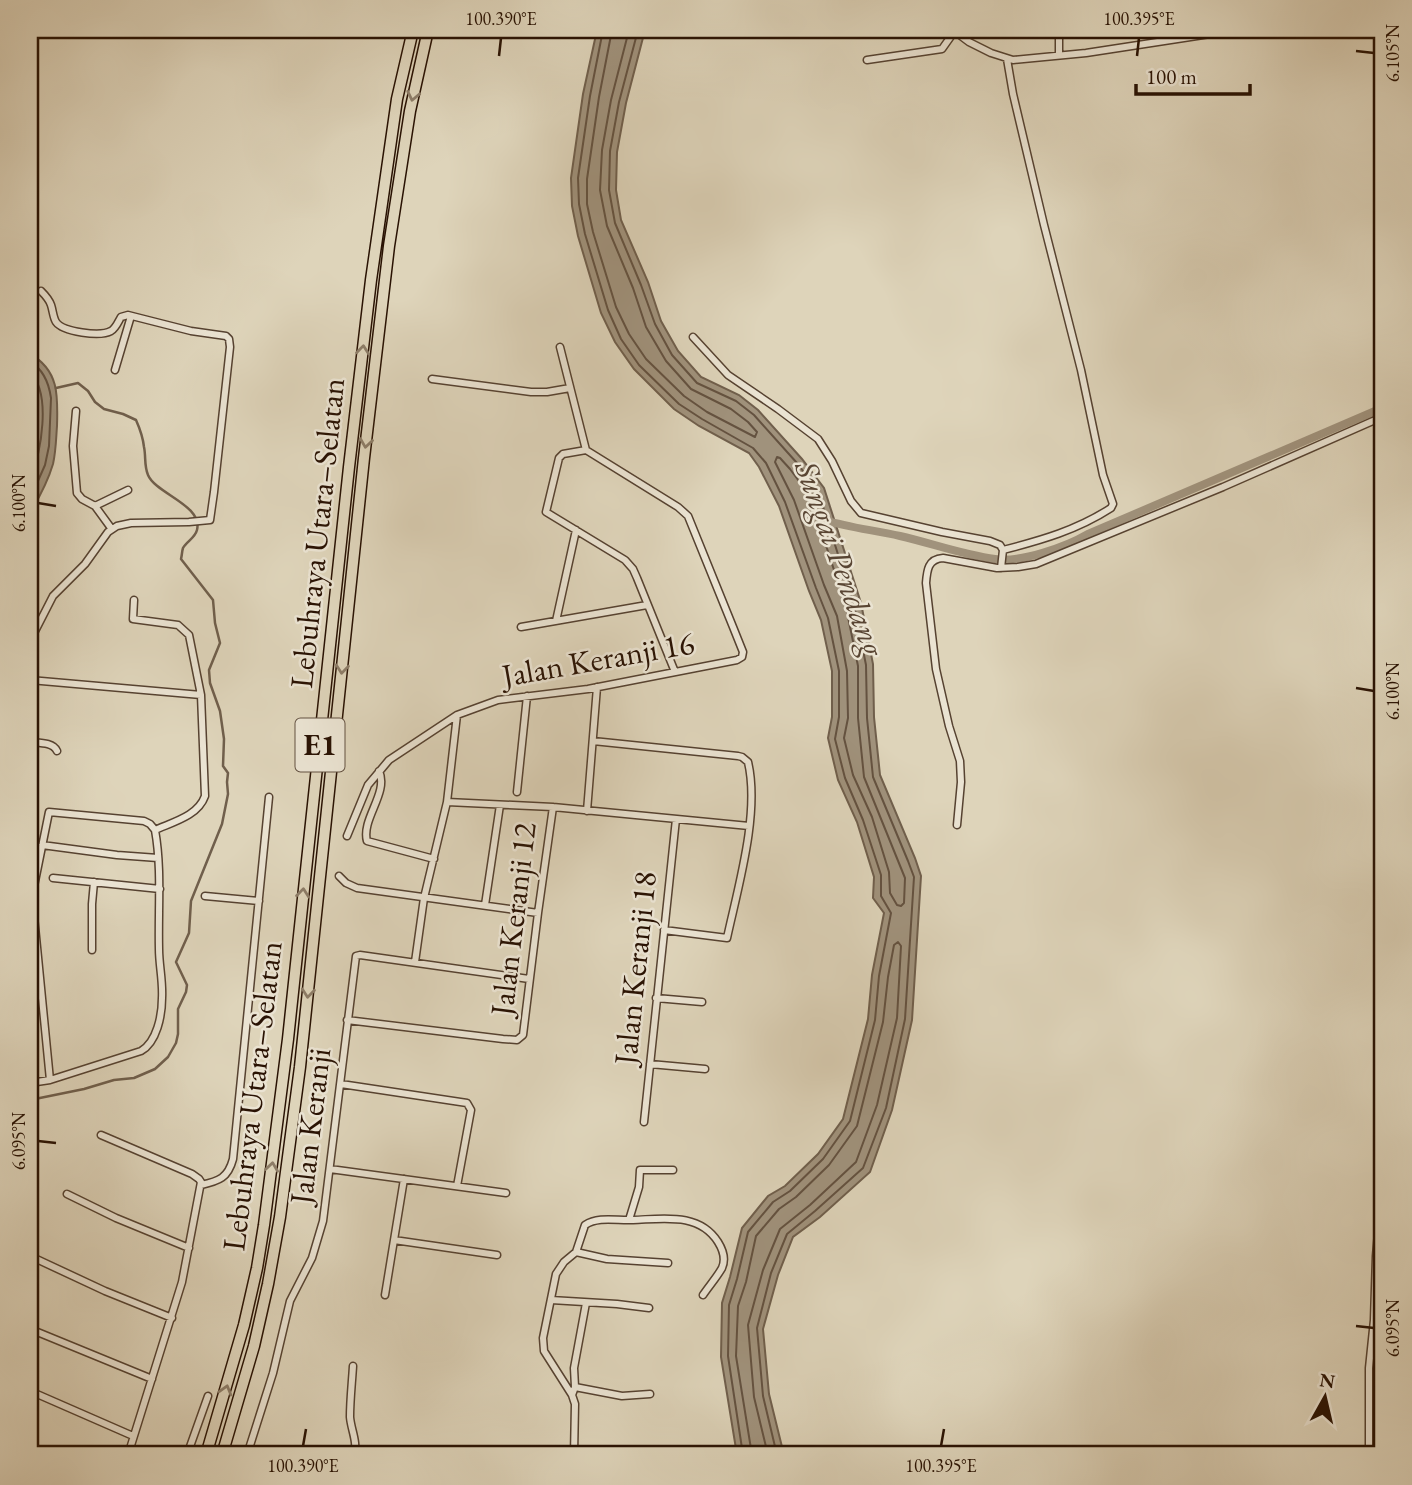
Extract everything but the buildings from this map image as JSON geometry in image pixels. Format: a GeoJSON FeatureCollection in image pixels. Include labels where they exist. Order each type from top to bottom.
{"type":"FeatureCollection","features":[{"type":"Feature","properties":{"kind":"highway","name":"Lebuhraya Utara–Selatan"},"geometry":{"type":"LineString","coordinates":[[206,1455],[244,1325],[262,1234],[281,1095],[371,280],[397,99],[413,30]]}},
{"type":"Feature","properties":{"kind":"highway","name":"Lebuhraya Utara–Selatan"},"geometry":{"type":"LineString","coordinates":[[222,1455],[247,1373],[280,1217],[301,1054],[389,246],[407,123],[428,30]]}},
{"type":"Feature","properties":{"kind":"street"},"geometry":{"type":"LineString","coordinates":[[1059,30],[1059,55]]}},
{"type":"Feature","properties":{"kind":"street"},"geometry":{"type":"LineString","coordinates":[[867,60],[942,49],[954,31],[969,42],[1007,59],[1112,50],[1236,30]]}},
{"type":"Feature","properties":{"kind":"street"},"geometry":{"type":"LineString","coordinates":[[1003,551],[1058,535],[1104,513],[1113,504],[1103,475],[1081,370],[1038,199],[1007,59]]}},
{"type":"Feature","properties":{"kind":"street"},"geometry":{"type":"LineString","coordinates":[[30,641],[53,596],[85,564],[111,528],[124,523],[208,521],[211,516],[230,341],[224,335],[191,331],[131,316],[121,317],[115,327],[104,333],[65,328],[58,323],[50,301],[41,291]]}},
{"type":"Feature","properties":{"kind":"street"},"geometry":{"type":"LineString","coordinates":[[115,370],[131,316]]}},
{"type":"Feature","properties":{"kind":"street"},"geometry":{"type":"LineString","coordinates":[[692,337],[728,374],[818,439],[851,501],[861,513],[990,541],[1000,545],[1003,551],[1001,565]]}},
{"type":"Feature","properties":{"kind":"street"},"geometry":{"type":"LineString","coordinates":[[560,347],[586,450],[564,454],[559,458],[546,512],[629,564],[675,672]]}},
{"type":"Feature","properties":{"kind":"street"},"geometry":{"type":"LineString","coordinates":[[432,379],[523,392],[570,388]]}},
{"type":"Feature","properties":{"kind":"street"},"geometry":{"type":"LineString","coordinates":[[76,411],[74,439],[77,493],[95,506],[111,528]]}},
{"type":"Feature","properties":{"kind":"street"},"geometry":{"type":"LineString","coordinates":[[957,825],[960,761],[936,669],[927,591],[928,569],[933,561],[943,558],[1028,566],[1249,476],[1382,417]]}},
{"type":"Feature","properties":{"kind":"street","name":"Jalan Keranji 16"},"geometry":{"type":"LineString","coordinates":[[346,836],[365,791],[389,760],[457,715],[498,700],[597,687],[742,657],[743,652],[688,516],[678,507],[586,450]]}},
{"type":"Feature","properties":{"kind":"street"},"geometry":{"type":"LineString","coordinates":[[95,506],[128,490]]}},
{"type":"Feature","properties":{"kind":"street"},"geometry":{"type":"LineString","coordinates":[[556,621],[576,530]]}},
{"type":"Feature","properties":{"kind":"street"},"geometry":{"type":"LineString","coordinates":[[134,600],[133,619],[178,625],[185,629],[189,635],[201,695],[205,796],[203,803],[195,811],[155,830]]}},
{"type":"Feature","properties":{"kind":"street"},"geometry":{"type":"LineString","coordinates":[[521,627],[647,605]]}},
{"type":"Feature","properties":{"kind":"street"},"geometry":{"type":"LineString","coordinates":[[30,680],[201,695]]}},
{"type":"Feature","properties":{"kind":"street"},"geometry":{"type":"LineString","coordinates":[[587,810],[597,687]]}},
{"type":"Feature","properties":{"kind":"street"},"geometry":{"type":"LineString","coordinates":[[517,792],[527,696]]}},
{"type":"Feature","properties":{"kind":"street"},"geometry":{"type":"LineString","coordinates":[[457,715],[447,802],[424,898],[415,962],[530,979]]}},
{"type":"Feature","properties":{"kind":"street"},"geometry":{"type":"LineString","coordinates":[[593,741],[738,756],[746,759],[749,766],[751,792],[744,859],[727,938],[664,930]]}},
{"type":"Feature","properties":{"kind":"street"},"geometry":{"type":"LineString","coordinates":[[30,742],[51,745],[57,751]]}},
{"type":"Feature","properties":{"kind":"street"},"geometry":{"type":"LineString","coordinates":[[379,771],[382,774],[381,784],[366,830],[367,841],[434,859]]}},
{"type":"Feature","properties":{"kind":"street"},"geometry":{"type":"LineString","coordinates":[[201,1185],[225,1176],[233,1159],[269,797]]}},
{"type":"Feature","properties":{"kind":"street"},"geometry":{"type":"LineString","coordinates":[[447,802],[553,807],[748,826]]}},
{"type":"Feature","properties":{"kind":"street"},"geometry":{"type":"LineString","coordinates":[[485,905],[500,805]]}},
{"type":"Feature","properties":{"kind":"street","name":"Jalan Keranji 12"},"geometry":{"type":"LineString","coordinates":[[347,1020],[494,1038],[517,1040],[522,1037],[553,807]]}},
{"type":"Feature","properties":{"kind":"street"},"geometry":{"type":"LineString","coordinates":[[30,1083],[50,1080],[141,1051],[151,1043],[162,998],[159,951],[160,889],[155,830],[144,821],[49,812],[31,907],[50,1080]]}},
{"type":"Feature","properties":{"kind":"street","name":"Jalan Keranji 18"},"geometry":{"type":"LineString","coordinates":[[644,1122],[676,819]]}},
{"type":"Feature","properties":{"kind":"street"},"geometry":{"type":"LineString","coordinates":[[30,850],[42,848],[158,858]]}},
{"type":"Feature","properties":{"kind":"street"},"geometry":{"type":"LineString","coordinates":[[339,876],[357,888],[538,913]]}},
{"type":"Feature","properties":{"kind":"street"},"geometry":{"type":"LineString","coordinates":[[53,878],[160,889]]}},
{"type":"Feature","properties":{"kind":"street"},"geometry":{"type":"LineString","coordinates":[[92,950],[94,882]]}},
{"type":"Feature","properties":{"kind":"street"},"geometry":{"type":"LineString","coordinates":[[205,896],[259,901]]}},
{"type":"Feature","properties":{"kind":"street","name":"Jalan Keranji"},"geometry":{"type":"LineString","coordinates":[[247,1455],[273,1373],[290,1301],[312,1258],[323,1221],[355,958],[360,955],[415,962]]}},
{"type":"Feature","properties":{"kind":"street"},"geometry":{"type":"LineString","coordinates":[[30,967],[39,966]]}},
{"type":"Feature","properties":{"kind":"street"},"geometry":{"type":"LineString","coordinates":[[656,998],[702,1002]]}},
{"type":"Feature","properties":{"kind":"street"},"geometry":{"type":"LineString","coordinates":[[650,1064],[705,1069]]}},
{"type":"Feature","properties":{"kind":"street"},"geometry":{"type":"LineString","coordinates":[[341,1084],[465,1102],[469,1105],[471,1110],[457,1186]]}},
{"type":"Feature","properties":{"kind":"street"},"geometry":{"type":"LineString","coordinates":[[101,1135],[192,1174],[200,1179],[201,1185],[172,1318],[128,1455]]}},
{"type":"Feature","properties":{"kind":"street"},"geometry":{"type":"LineString","coordinates":[[1369,1455],[1368,1368],[1374,1320],[1379,1222],[1378,1182],[1382,1164]]}},
{"type":"Feature","properties":{"kind":"street"},"geometry":{"type":"LineString","coordinates":[[330,1169],[506,1193]]}},
{"type":"Feature","properties":{"kind":"street"},"geometry":{"type":"LineString","coordinates":[[629,1220],[639,1187],[640,1170],[673,1170]]}},
{"type":"Feature","properties":{"kind":"street"},"geometry":{"type":"LineString","coordinates":[[385,1295],[404,1179]]}},
{"type":"Feature","properties":{"kind":"street"},"geometry":{"type":"LineString","coordinates":[[67,1194],[116,1218],[189,1248]]}},
{"type":"Feature","properties":{"kind":"street"},"geometry":{"type":"LineString","coordinates":[[574,1455],[576,1409],[572,1395],[546,1356],[543,1338],[556,1274],[560,1266],[576,1252],[587,1223],[597,1219],[680,1219],[697,1223],[710,1231],[722,1249],[724,1258],[720,1270],[703,1295]]}},
{"type":"Feature","properties":{"kind":"street"},"geometry":{"type":"LineString","coordinates":[[394,1240],[497,1255]]}},
{"type":"Feature","properties":{"kind":"street"},"geometry":{"type":"LineString","coordinates":[[576,1252],[607,1259],[668,1263]]}},
{"type":"Feature","properties":{"kind":"street"},"geometry":{"type":"LineString","coordinates":[[30,1256],[172,1318]]}},
{"type":"Feature","properties":{"kind":"street"},"geometry":{"type":"LineString","coordinates":[[551,1300],[649,1308]]}},
{"type":"Feature","properties":{"kind":"street"},"geometry":{"type":"LineString","coordinates":[[572,1395],[586,1303]]}},
{"type":"Feature","properties":{"kind":"street"},"geometry":{"type":"LineString","coordinates":[[30,1329],[152,1380]]}},
{"type":"Feature","properties":{"kind":"street"},"geometry":{"type":"LineString","coordinates":[[353,1366],[350,1418],[356,1446],[354,1455]]}},
{"type":"Feature","properties":{"kind":"street"},"geometry":{"type":"LineString","coordinates":[[575,1387],[622,1396],[650,1394]]}},
{"type":"Feature","properties":{"kind":"street"},"geometry":{"type":"LineString","coordinates":[[30,1391],[133,1436]]}},
{"type":"Feature","properties":{"kind":"street"},"geometry":{"type":"LineString","coordinates":[[187,1455],[208,1395]]}},
{"type":"Feature","properties":{"kind":"water","name":"Sungai Pendang"},"geometry":{"type":"Polygon","coordinates":[[[597,30],[645,30],[626,103],[617,152],[616,190],[621,220],[648,282],[661,321],[678,351],[701,377],[739,395],[758,410],[824,488],[861,603],[873,664],[874,717],[880,775],[921,876],[912,1020],[892,1110],[870,1172],[820,1217],[793,1237],[778,1275],[763,1329],[769,1394],[784,1455],[737,1455],[721,1357],[722,1303],[742,1228],[768,1196],[785,1186],[818,1154],[843,1119],[868,1019],[872,975],[884,913],[873,898],[874,877],[857,822],[838,780],[828,738],[832,717],[832,671],[821,620],[779,506],[749,453],[674,409],[634,369],[615,342],[601,313],[578,236],[572,206],[571,178],[583,94],[597,30]]]}},
{"type":"Feature","properties":{"kind":"water"},"geometry":{"type":"Polygon","coordinates":[[[30,354],[40,360],[52,376],[57,394],[57,415],[53,464],[30,513],[30,354]]]}},
{"type":"Feature","properties":{"kind":"waterway"},"geometry":{"type":"LineString","coordinates":[[30,1100],[114,1080],[134,1078],[155,1069],[168,1057],[176,1043],[178,1009],[187,985],[176,962],[189,933],[191,901],[222,824],[228,794],[228,773],[223,766],[224,739],[220,711],[210,683],[209,670],[220,643],[213,600],[181,559],[183,548],[196,533],[197,521],[186,507],[160,488],[148,475],[143,440],[136,420],[104,409],[78,383],[56,388]]}},
{"type":"Feature","properties":{"kind":"waterway"},"geometry":{"type":"LineString","coordinates":[[825,520],[983,557],[1017,559],[1068,544],[1382,408]]}}]}
